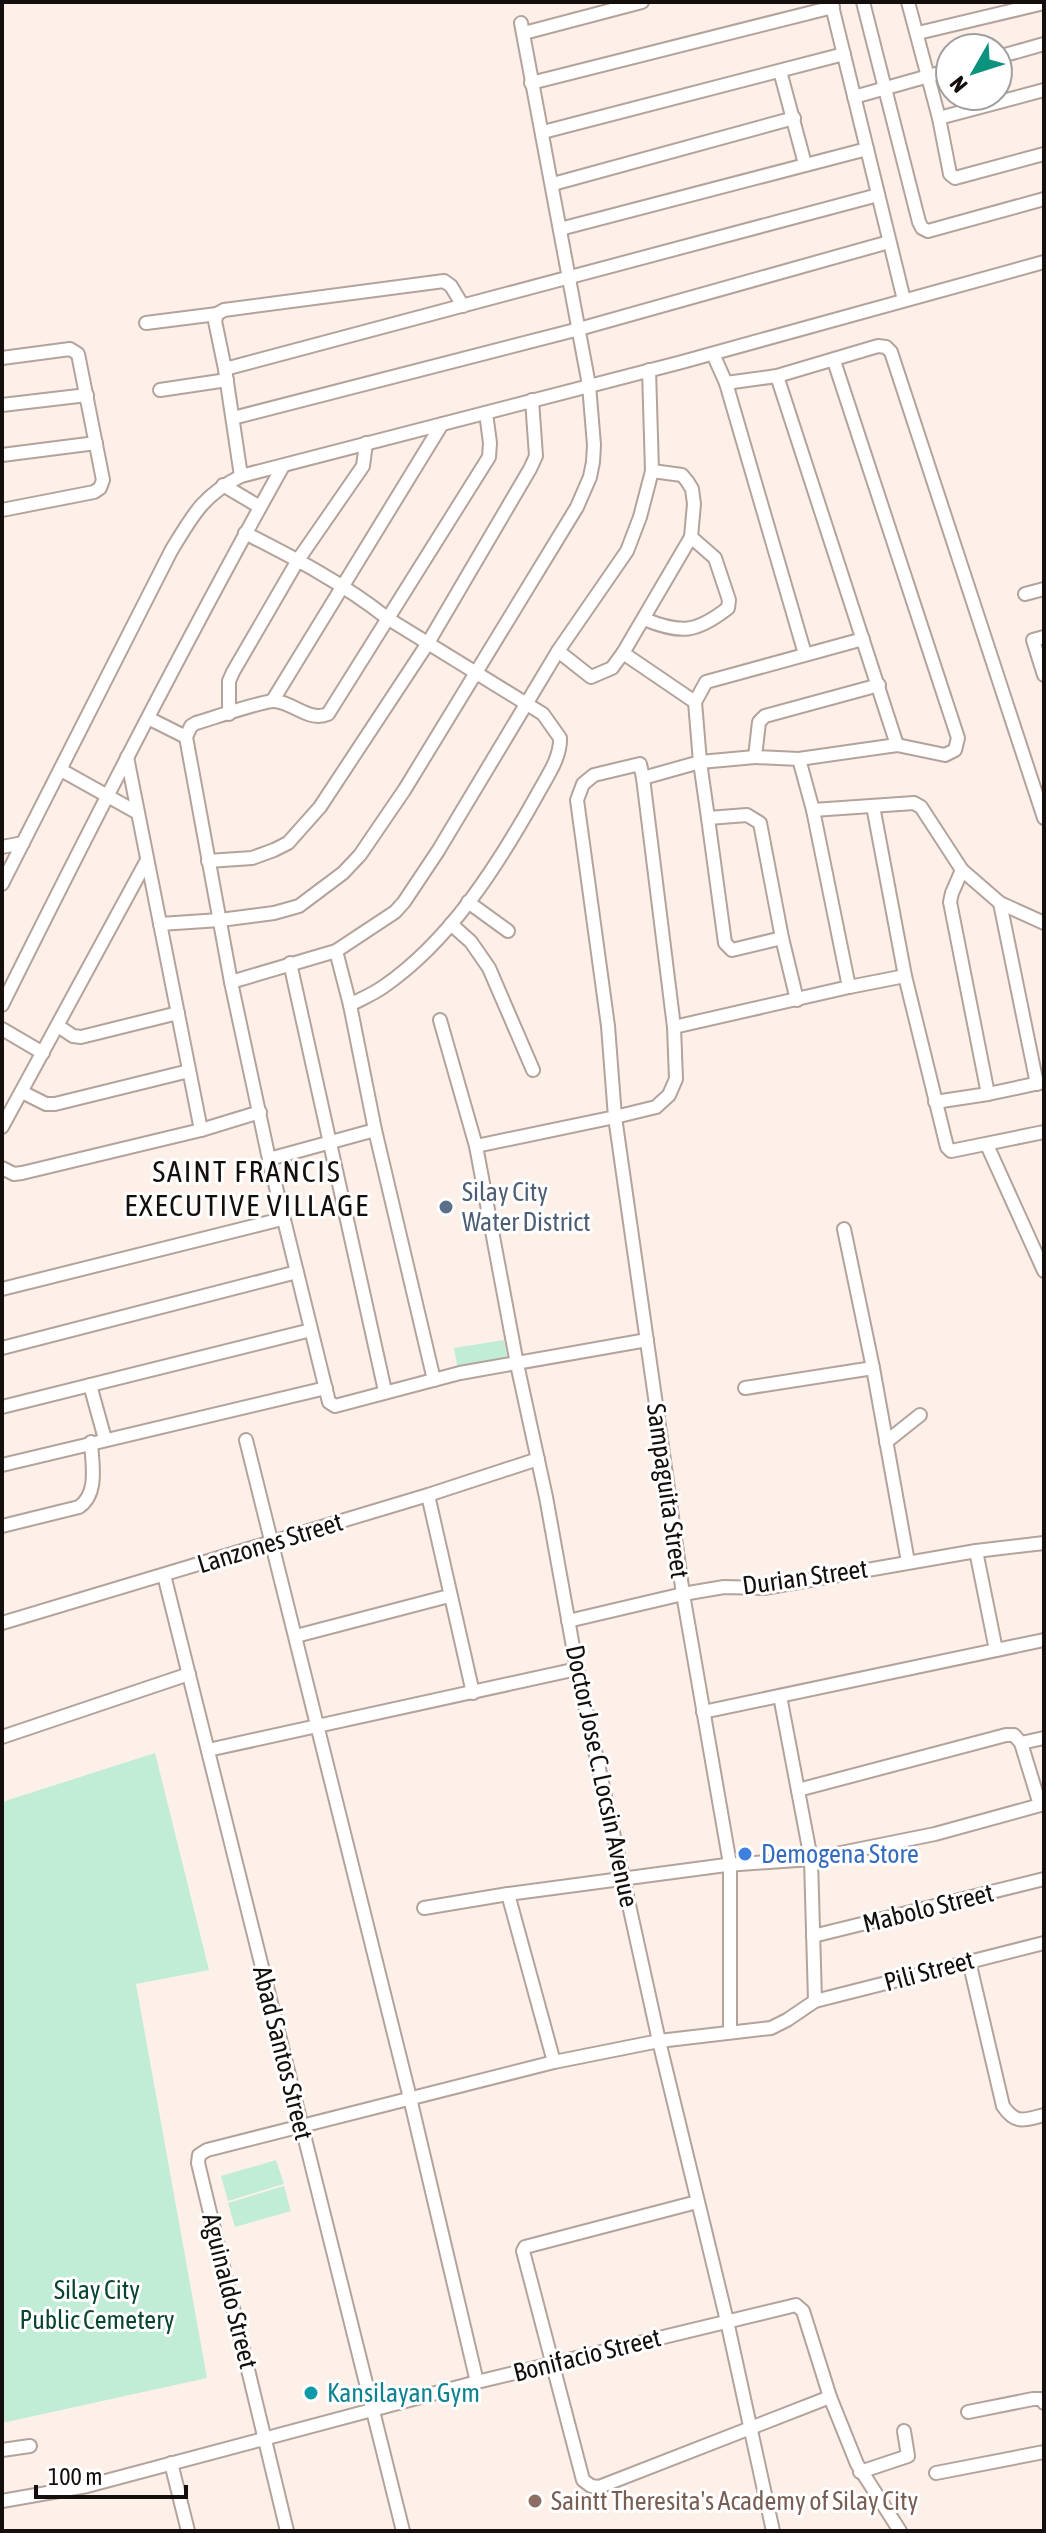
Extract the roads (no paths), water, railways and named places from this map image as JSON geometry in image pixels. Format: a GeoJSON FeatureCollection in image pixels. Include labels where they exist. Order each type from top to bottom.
{"type":"FeatureCollection","features":[{"type":"Feature","properties":{"kind":"street"},"geometry":{"type":"LineString","coordinates":[[160,924],[274,913],[299,906],[343,873],[360,855],[405,789],[577,507],[590,477],[594,445],[589,385],[523,28],[642,2]]}},
{"type":"Feature","properties":{"kind":"street"},"geometry":{"type":"LineString","coordinates":[[863,2],[922,228],[928,231],[1044,199]]}},
{"type":"Feature","properties":{"kind":"street"},"geometry":{"type":"LineString","coordinates":[[908,2],[929,76],[950,174],[955,178],[1044,154]]}},
{"type":"Feature","properties":{"kind":"street"},"geometry":{"type":"LineString","coordinates":[[918,33],[1044,3]]}},
{"type":"Feature","properties":{"kind":"street"},"geometry":{"type":"LineString","coordinates":[[531,83],[832,5],[904,300]]}},
{"type":"Feature","properties":{"kind":"street"},"geometry":{"type":"LineString","coordinates":[[1014,52],[1044,44]]}},
{"type":"Feature","properties":{"kind":"street"},"geometry":{"type":"LineString","coordinates":[[543,132],[844,54]]}},
{"type":"Feature","properties":{"kind":"street"},"geometry":{"type":"LineString","coordinates":[[780,71],[805,164]]}},
{"type":"Feature","properties":{"kind":"street"},"geometry":{"type":"LineString","coordinates":[[854,97],[934,75]]}},
{"type":"Feature","properties":{"kind":"street"},"geometry":{"type":"LineString","coordinates":[[939,118],[1044,90]]}},
{"type":"Feature","properties":{"kind":"street"},"geometry":{"type":"LineString","coordinates":[[553,184],[794,118]]}},
{"type":"Feature","properties":{"kind":"street"},"geometry":{"type":"LineString","coordinates":[[560,229],[867,149]]}},
{"type":"Feature","properties":{"kind":"street"},"geometry":{"type":"LineString","coordinates":[[160,390],[878,195]]}},
{"type":"Feature","properties":{"kind":"street"},"geometry":{"type":"LineString","coordinates":[[233,418],[579,329],[889,242]]}},
{"type":"Feature","properties":{"kind":"street"},"geometry":{"type":"LineString","coordinates":[[2,884],[171,551],[200,504],[223,485],[241,476],[713,354],[1044,262]]}},
{"type":"Feature","properties":{"kind":"street"},"geometry":{"type":"LineString","coordinates":[[146,323],[444,281],[451,286],[463,306]]}},
{"type":"Feature","properties":{"kind":"street"},"geometry":{"type":"LineString","coordinates":[[217,314],[215,321],[241,476]]}},
{"type":"Feature","properties":{"kind":"street"},"geometry":{"type":"LineString","coordinates":[[726,383],[777,376],[878,346],[886,347],[891,352],[1044,818]]}},
{"type":"Feature","properties":{"kind":"street"},"geometry":{"type":"LineString","coordinates":[[2,358],[70,349],[78,354],[103,480],[94,492],[2,510]]}},
{"type":"Feature","properties":{"kind":"street"},"geometry":{"type":"LineString","coordinates":[[713,354],[726,383],[805,654]]}},
{"type":"Feature","properties":{"kind":"street"},"geometry":{"type":"LineString","coordinates":[[476,1146],[656,1107],[669,1095],[676,1079],[674,1027],[643,778],[700,762],[755,757],[799,759],[897,745],[945,755],[955,750],[958,738],[834,361]]}},
{"type":"Feature","properties":{"kind":"street"},"geometry":{"type":"LineString","coordinates":[[231,982],[336,951],[395,912],[404,902],[558,651],[627,551],[652,471],[649,370]]}},
{"type":"Feature","properties":{"kind":"street"},"geometry":{"type":"LineString","coordinates":[[777,376],[897,745]]}},
{"type":"Feature","properties":{"kind":"street"},"geometry":{"type":"LineString","coordinates":[[2,405],[87,395]]}},
{"type":"Feature","properties":{"kind":"street"},"geometry":{"type":"LineString","coordinates":[[208,861],[252,858],[288,843],[320,807],[428,643],[536,456],[532,400]]}},
{"type":"Feature","properties":{"kind":"street"},"geometry":{"type":"LineString","coordinates":[[486,413],[489,457],[328,714],[313,716],[273,700],[196,723],[186,737],[231,982],[269,1159],[329,1402],[335,1406],[460,1373],[647,1340]]}},
{"type":"Feature","properties":{"kind":"street"},"geometry":{"type":"LineString","coordinates":[[273,700],[442,424]]}},
{"type":"Feature","properties":{"kind":"street"},"geometry":{"type":"LineString","coordinates":[[2,455],[96,443]]}},
{"type":"Feature","properties":{"kind":"street"},"geometry":{"type":"LineString","coordinates":[[229,714],[229,681],[233,672],[298,560],[363,466],[366,443]]}},
{"type":"Feature","properties":{"kind":"street"},"geometry":{"type":"LineString","coordinates":[[2,1005],[106,796],[283,466]]}},
{"type":"Feature","properties":{"kind":"street"},"geometry":{"type":"LineString","coordinates":[[558,651],[591,677],[612,668],[691,537],[692,489],[682,475],[652,471]]}},
{"type":"Feature","properties":{"kind":"street"},"geometry":{"type":"LineString","coordinates":[[223,485],[260,507]]}},
{"type":"Feature","properties":{"kind":"street"},"geometry":{"type":"LineString","coordinates":[[245,533],[298,560],[543,714],[560,738],[558,753],[525,817],[451,924],[382,988],[350,1005]]}},
{"type":"Feature","properties":{"kind":"street"},"geometry":{"type":"LineString","coordinates":[[644,619],[673,629],[696,629],[728,608],[729,600],[715,558],[691,537]]}},
{"type":"Feature","properties":{"kind":"street"},"geometry":{"type":"LineString","coordinates":[[1025,594],[1044,589]]}},
{"type":"Feature","properties":{"kind":"street"},"geometry":{"type":"LineString","coordinates":[[1044,637],[1033,640],[1044,675]]}},
{"type":"Feature","properties":{"kind":"street"},"geometry":{"type":"LineString","coordinates":[[782,938],[732,950],[725,943],[700,762],[695,702],[706,682],[863,639]]}},
{"type":"Feature","properties":{"kind":"street"},"geometry":{"type":"LineString","coordinates":[[623,653],[695,702]]}},
{"type":"Feature","properties":{"kind":"street"},"geometry":{"type":"LineString","coordinates":[[755,757],[759,722],[765,716],[879,685]]}},
{"type":"Feature","properties":{"kind":"street"},"geometry":{"type":"LineString","coordinates":[[148,718],[186,737]]}},
{"type":"Feature","properties":{"kind":"street"},"geometry":{"type":"LineString","coordinates":[[127,757],[201,1130]]}},
{"type":"Feature","properties":{"kind":"street"},"geometry":{"type":"LineString","coordinates":[[799,759],[813,810],[849,987]]}},
{"type":"Feature","properties":{"kind":"street","name":"Sampaguita Street"},"geometry":{"type":"LineString","coordinates":[[643,778],[640,764],[594,775],[583,784],[577,800],[608,1026],[615,1117],[683,1594],[730,1864],[730,2032]]}},
{"type":"Feature","properties":{"kind":"street"},"geometry":{"type":"LineString","coordinates":[[61,770],[138,813]]}},
{"type":"Feature","properties":{"kind":"street"},"geometry":{"type":"LineString","coordinates":[[813,810],[905,802],[921,807],[962,870],[1000,903],[1044,923]]}},
{"type":"Feature","properties":{"kind":"street"},"geometry":{"type":"LineString","coordinates":[[873,806],[905,976],[944,1138],[951,1151],[1044,1132]]}},
{"type":"Feature","properties":{"kind":"street"},"geometry":{"type":"LineString","coordinates":[[708,818],[747,815],[760,823],[797,1000]]}},
{"type":"Feature","properties":{"kind":"street"},"geometry":{"type":"LineString","coordinates":[[2,847],[23,843]]}},
{"type":"Feature","properties":{"kind":"street"},"geometry":{"type":"LineString","coordinates":[[2,1127],[147,860]]}},
{"type":"Feature","properties":{"kind":"street"},"geometry":{"type":"LineString","coordinates":[[962,870],[950,902],[988,1094]]}},
{"type":"Feature","properties":{"kind":"street"},"geometry":{"type":"LineString","coordinates":[[129,893],[155,902]]}},
{"type":"Feature","properties":{"kind":"street"},"geometry":{"type":"LineString","coordinates":[[468,902],[508,931]]}},
{"type":"Feature","properties":{"kind":"street"},"geometry":{"type":"LineString","coordinates":[[935,1102],[1041,1083],[1000,903]]}},
{"type":"Feature","properties":{"kind":"street"},"geometry":{"type":"LineString","coordinates":[[451,924],[471,942],[489,968],[533,1070]]}},
{"type":"Feature","properties":{"kind":"street"},"geometry":{"type":"LineString","coordinates":[[336,951],[434,1380]]}},
{"type":"Feature","properties":{"kind":"street"},"geometry":{"type":"LineString","coordinates":[[290,963],[385,1391]]}},
{"type":"Feature","properties":{"kind":"street"},"geometry":{"type":"LineString","coordinates":[[674,1027],[905,976]]}},
{"type":"Feature","properties":{"kind":"street"},"geometry":{"type":"LineString","coordinates":[[58,1026],[73,1036],[81,1037],[178,1013]]}},
{"type":"Feature","properties":{"kind":"street","name":"Doctor Jose C. Locsin Avenue"},"geometry":{"type":"LineString","coordinates":[[440,1020],[476,1146],[577,1669],[659,2041],[727,2321],[773,2531]]}},
{"type":"Feature","properties":{"kind":"street"},"geometry":{"type":"LineString","coordinates":[[2,1029],[43,1053]]}},
{"type":"Feature","properties":{"kind":"street"},"geometry":{"type":"LineString","coordinates":[[22,1092],[46,1104],[55,1104],[189,1071]]}},
{"type":"Feature","properties":{"kind":"street"},"geometry":{"type":"LineString","coordinates":[[2,1168],[14,1174],[22,1173],[201,1130],[260,1112]]}},
{"type":"Feature","properties":{"kind":"street"},"geometry":{"type":"LineString","coordinates":[[269,1159],[375,1130]]}},
{"type":"Feature","properties":{"kind":"street"},"geometry":{"type":"LineString","coordinates":[[987,1145],[1044,1271]]}},
{"type":"Feature","properties":{"kind":"street"},"geometry":{"type":"LineString","coordinates":[[2,1289],[282,1219]]}},
{"type":"Feature","properties":{"kind":"street"},"geometry":{"type":"LineString","coordinates":[[844,1229],[908,1562]]}},
{"type":"Feature","properties":{"kind":"street"},"geometry":{"type":"LineString","coordinates":[[2,1348],[297,1272]]}},
{"type":"Feature","properties":{"kind":"street"},"geometry":{"type":"LineString","coordinates":[[2,1407],[311,1330]]}},
{"type":"Feature","properties":{"kind":"street"},"geometry":{"type":"LineString","coordinates":[[745,1388],[873,1368]]}},
{"type":"Feature","properties":{"kind":"street"},"geometry":{"type":"LineString","coordinates":[[90,1385],[105,1439]]}},
{"type":"Feature","properties":{"kind":"street"},"geometry":{"type":"LineString","coordinates":[[2,1465],[326,1388]]}},
{"type":"Feature","properties":{"kind":"street"},"geometry":{"type":"LineString","coordinates":[[886,1442],[920,1415]]}},
{"type":"Feature","properties":{"kind":"street"},"geometry":{"type":"LineString","coordinates":[[246,1440],[410,2098],[477,2382]]}},
{"type":"Feature","properties":{"kind":"street"},"geometry":{"type":"LineString","coordinates":[[2,1526],[79,1507],[85,1502],[93,1489],[91,1442]]}},
{"type":"Feature","properties":{"kind":"street","name":"Lanzones Street"},"geometry":{"type":"LineString","coordinates":[[2,1623],[538,1459]]}},
{"type":"Feature","properties":{"kind":"street"},"geometry":{"type":"LineString","coordinates":[[428,1495],[473,1693]]}},
{"type":"Feature","properties":{"kind":"street","name":"Durian Street"},"geometry":{"type":"LineString","coordinates":[[568,1621],[724,1587],[764,1588],[976,1551],[1044,1543]]}},
{"type":"Feature","properties":{"kind":"street"},"geometry":{"type":"LineString","coordinates":[[976,1551],[996,1650]]}},
{"type":"Feature","properties":{"kind":"street","name":"Abad Santos Street"},"geometry":{"type":"LineString","coordinates":[[164,1575],[403,2531]]}},
{"type":"Feature","properties":{"kind":"street"},"geometry":{"type":"LineString","coordinates":[[296,1636],[449,1596]]}},
{"type":"Feature","properties":{"kind":"street"},"geometry":{"type":"LineString","coordinates":[[703,1712],[1044,1640]]}},
{"type":"Feature","properties":{"kind":"street"},"geometry":{"type":"LineString","coordinates":[[208,1750],[577,1669]]}},
{"type":"Feature","properties":{"kind":"street"},"geometry":{"type":"LineString","coordinates":[[2,1737],[189,1674]]}},
{"type":"Feature","properties":{"kind":"street"},"geometry":{"type":"LineString","coordinates":[[780,1696],[811,1859],[815,2001]]}},
{"type":"Feature","properties":{"kind":"street"},"geometry":{"type":"LineString","coordinates":[[424,1908],[730,1864],[811,1859],[935,1834],[1042,1804],[1021,1743],[1014,1735],[798,1790]]}},
{"type":"Feature","properties":{"kind":"street"},"geometry":{"type":"LineString","coordinates":[[1021,1743],[1044,1738]]}},
{"type":"Feature","properties":{"kind":"street","name":"Mabolo Street"},"geometry":{"type":"LineString","coordinates":[[813,1936],[1044,1879]]}},
{"type":"Feature","properties":{"kind":"street"},"geometry":{"type":"LineString","coordinates":[[508,1894],[554,2062]]}},
{"type":"Feature","properties":{"kind":"street","name":"Pili Street"},"geometry":{"type":"LineString","coordinates":[[554,2062],[659,2041],[771,2028],[815,2001],[1044,1943]]}},
{"type":"Feature","properties":{"kind":"street"},"geometry":{"type":"LineString","coordinates":[[969,1961],[1003,2106],[1010,2117],[1021,2120],[1044,2115]]}},
{"type":"Feature","properties":{"kind":"street","name":"Aguinaldo Street"},"geometry":{"type":"LineString","coordinates":[[287,2531],[198,2163],[199,2155],[207,2150],[301,2125],[554,2062]]}},
{"type":"Feature","properties":{"kind":"street"},"geometry":{"type":"LineString","coordinates":[[697,2202],[525,2247],[523,2255],[583,2480],[599,2487],[830,2397],[860,2472],[900,2531]]}},
{"type":"Feature","properties":{"kind":"street","name":"Bonifacio Street"},"geometry":{"type":"LineString","coordinates":[[2,2501],[87,2486],[477,2382],[789,2306],[800,2307],[830,2397]]}},
{"type":"Feature","properties":{"kind":"street"},"geometry":{"type":"LineString","coordinates":[[968,2412],[1033,2399],[1042,2399],[1044,2403]]}},
{"type":"Feature","properties":{"kind":"street"},"geometry":{"type":"LineString","coordinates":[[860,2472],[908,2456],[904,2431]]}},
{"type":"Feature","properties":{"kind":"street"},"geometry":{"type":"LineString","coordinates":[[2,2450],[30,2446]]}},
{"type":"Feature","properties":{"kind":"street"},"geometry":{"type":"LineString","coordinates":[[936,2473],[1044,2452]]}},
{"type":"Feature","properties":{"kind":"street"},"geometry":{"type":"LineString","coordinates":[[171,2463],[188,2531]]}},
{"type":"Feature","properties":{"kind":"place","name":"Silay City Water District"},"geometry":{"type":"Point","coordinates":[446,1207]}},
{"type":"Feature","properties":{"kind":"place","name":"Demogena Store"},"geometry":{"type":"Point","coordinates":[745,1854]}},
{"type":"Feature","properties":{"kind":"place","name":"Kansilayan Gym"},"geometry":{"type":"Point","coordinates":[311,2393]}},
{"type":"Feature","properties":{"kind":"place","name":"Saintt Theresita's Academy of Silay City"},"geometry":{"type":"Point","coordinates":[535,2501]}},
{"type":"Feature","properties":{"kind":"district","name":"SAINT FRANCIS EXECUTIVE VILLAGE"},"geometry":{"type":"Point","coordinates":[247,1188]}},
{"type":"Feature","properties":{"kind":"park label","name":"Silay City Public Cemetery"},"geometry":{"type":"Point","coordinates":[97,2305]}}]}
